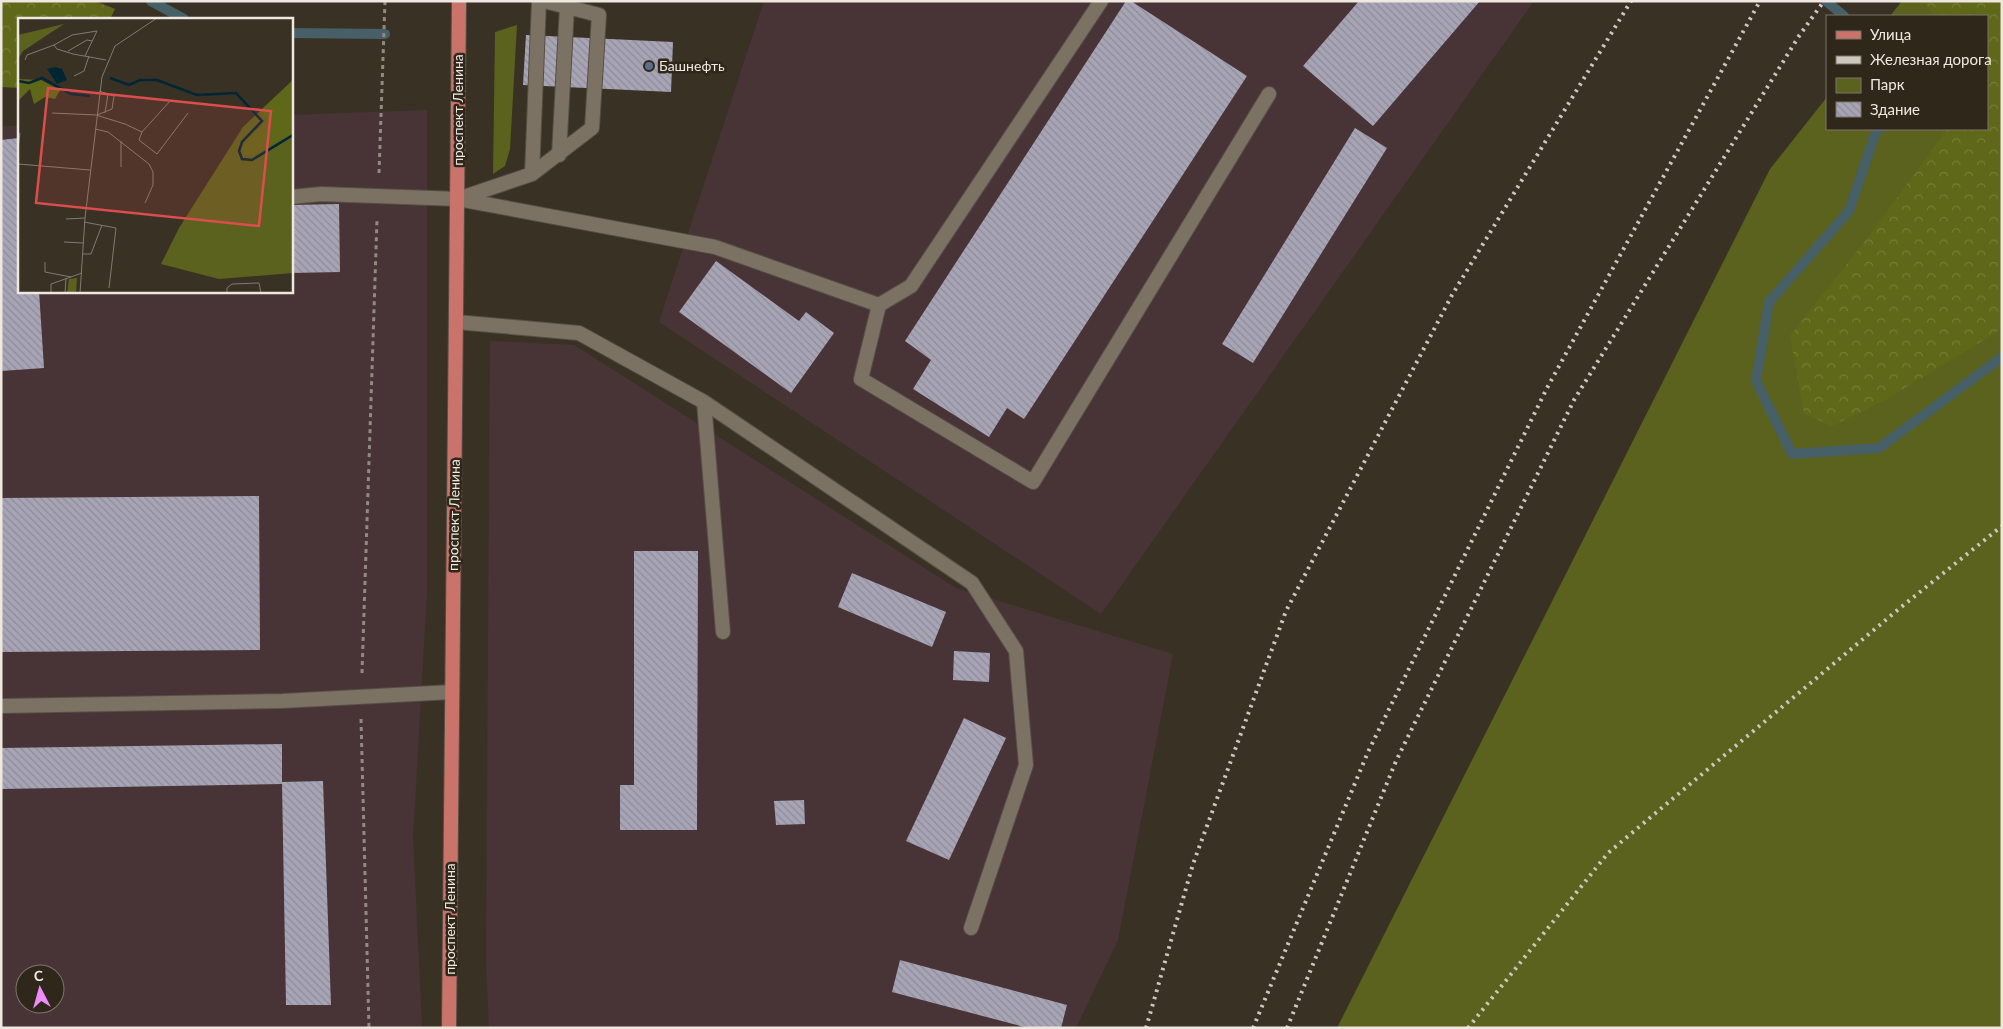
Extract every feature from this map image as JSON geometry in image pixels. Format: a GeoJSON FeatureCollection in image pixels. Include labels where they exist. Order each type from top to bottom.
{"type":"FeatureCollection","features":[{"type":"Feature","properties":{"kind":"main road","name":"проспект Ленина"},"geometry":{"type":"LineString","coordinates":[[449,1028],[459,1]]}},
{"type":"Feature","properties":{"kind":"lane"},"geometry":{"type":"LineString","coordinates":[[532,174],[539,1]]}},
{"type":"Feature","properties":{"kind":"lane"},"geometry":{"type":"LineString","coordinates":[[458,199],[532,174],[592,128],[599,15],[544,1]]}},
{"type":"Feature","properties":{"kind":"lane"},"geometry":{"type":"LineString","coordinates":[[1101,1],[912,286],[879,305],[861,380],[1033,482],[1269,94]]}},
{"type":"Feature","properties":{"kind":"lane"},"geometry":{"type":"LineString","coordinates":[[559,155],[567,7]]}},
{"type":"Feature","properties":{"kind":"lane"},"geometry":{"type":"LineString","coordinates":[[292,197],[321,194],[458,199],[715,247],[879,305]]}},
{"type":"Feature","properties":{"kind":"lane"},"geometry":{"type":"LineString","coordinates":[[456,322],[579,333],[704,402],[972,583],[1016,651],[1026,765],[971,928]]}},
{"type":"Feature","properties":{"kind":"lane"},"geometry":{"type":"LineString","coordinates":[[704,402],[723,632]]}},
{"type":"Feature","properties":{"kind":"lane"},"geometry":{"type":"LineString","coordinates":[[1,706],[282,701],[452,692]]}},
{"type":"Feature","properties":{"kind":"path"},"geometry":{"type":"LineString","coordinates":[[369,1028],[361,697],[385,1]]}},
{"type":"Feature","properties":{"kind":"shaded area"},"geometry":{"type":"Polygon","coordinates":[[[764,1],[1534,1],[1101,614],[659,322],[764,1]]]}},
{"type":"Feature","properties":{"kind":"shaded area"},"geometry":{"type":"Polygon","coordinates":[[[427,110],[427,590],[413,838],[422,1028],[1,1028],[1,126],[18,126],[18,292],[292,292],[292,115],[427,110]]]}},
{"type":"Feature","properties":{"kind":"shaded area"},"geometry":{"type":"Polygon","coordinates":[[[490,341],[574,345],[956,588],[1173,654],[1118,940],[1076,1028],[489,1028],[486,961],[490,341]]]}},
{"type":"Feature","properties":{"kind":"green space"},"geometry":{"type":"Polygon","coordinates":[[[1,1],[95,1],[115,9],[110,18],[18,18],[18,88],[1,87],[1,1]]]}},
{"type":"Feature","properties":{"kind":"green space"},"geometry":{"type":"Polygon","coordinates":[[[1902,1],[2002,1],[2002,1028],[1337,1028],[1770,169],[1826,98],[1826,130],[1988,130],[1988,15],[1891,15],[1902,1]]]}},
{"type":"Feature","properties":{"kind":"green space"},"geometry":{"type":"Polygon","coordinates":[[[1924,1],[2002,1],[2002,329],[1887,399],[1832,426],[1804,414],[1790,336],[1872,232],[1946,130],[1988,130],[1988,15],[1933,15],[1924,1]]]}},
{"type":"Feature","properties":{"kind":"green space"},"geometry":{"type":"Polygon","coordinates":[[[517,25],[510,149],[505,166],[493,174],[495,32],[517,25]]]}},
{"type":"Feature","properties":{"kind":"building"},"geometry":{"type":"Polygon","coordinates":[[[1126,1],[1131,1],[1247,76],[1024,419],[1007,408],[989,437],[913,389],[931,360],[905,341],[1126,1]]]}},
{"type":"Feature","properties":{"kind":"building"},"geometry":{"type":"Polygon","coordinates":[[[1359,1],[1480,1],[1373,126],[1303,66],[1359,1]]]}},
{"type":"Feature","properties":{"kind":"building"},"geometry":{"type":"Polygon","coordinates":[[[526,35],[673,42],[671,92],[523,85],[526,35]]]}},
{"type":"Feature","properties":{"kind":"building"},"geometry":{"type":"Polygon","coordinates":[[[1355,128],[1387,148],[1253,363],[1222,344],[1355,128]]]}},
{"type":"Feature","properties":{"kind":"building"},"geometry":{"type":"Polygon","coordinates":[[[18,138],[18,292],[39,292],[44,368],[1,371],[1,140],[18,138]]]}},
{"type":"Feature","properties":{"kind":"building"},"geometry":{"type":"Polygon","coordinates":[[[339,204],[340,272],[292,273],[292,205],[339,204]]]}},
{"type":"Feature","properties":{"kind":"building"},"geometry":{"type":"Polygon","coordinates":[[[716,261],[799,321],[806,312],[834,333],[791,393],[679,312],[716,261]]]}},
{"type":"Feature","properties":{"kind":"building"},"geometry":{"type":"Polygon","coordinates":[[[259,496],[260,650],[1,652],[1,498],[259,496]]]}},
{"type":"Feature","properties":{"kind":"building"},"geometry":{"type":"Polygon","coordinates":[[[634,551],[698,551],[697,830],[620,830],[620,785],[634,785],[634,551]]]}},
{"type":"Feature","properties":{"kind":"building"},"geometry":{"type":"Polygon","coordinates":[[[852,573],[946,612],[932,647],[838,607],[852,573]]]}},
{"type":"Feature","properties":{"kind":"building"},"geometry":{"type":"Polygon","coordinates":[[[954,651],[990,653],[989,682],[953,680],[954,651]]]}},
{"type":"Feature","properties":{"kind":"building"},"geometry":{"type":"Polygon","coordinates":[[[964,718],[1006,738],[949,860],[906,841],[964,718]]]}},
{"type":"Feature","properties":{"kind":"building"},"geometry":{"type":"Polygon","coordinates":[[[282,744],[282,782],[323,781],[331,1005],[286,1005],[282,784],[1,789],[1,748],[282,744]]]}},
{"type":"Feature","properties":{"kind":"building"},"geometry":{"type":"Polygon","coordinates":[[[804,800],[805,824],[776,825],[774,801],[804,800]]]}},
{"type":"Feature","properties":{"kind":"building"},"geometry":{"type":"Polygon","coordinates":[[[900,960],[1067,1005],[1061,1028],[1028,1028],[892,992],[900,960]]]}},
{"type":"Feature","properties":{"kind":"waterway"},"geometry":{"type":"LineString","coordinates":[[151,1],[182,18]]}},
{"type":"Feature","properties":{"kind":"waterway"},"geometry":{"type":"LineString","coordinates":[[1826,1],[1843,15]]}},
{"type":"Feature","properties":{"kind":"waterway"},"geometry":{"type":"LineString","coordinates":[[292,33],[385,34]]}},
{"type":"Feature","properties":{"kind":"waterway"},"geometry":{"type":"LineString","coordinates":[[1878,130],[1876,131],[1849,211],[1769,302],[1756,381],[1792,454],[1879,448],[2002,357]]}},
{"type":"Feature","properties":{"kind":"railway"},"geometry":{"type":"LineString","coordinates":[[1146,1028],[1193,864],[1286,611],[1452,295],[1631,1]]}},
{"type":"Feature","properties":{"kind":"railway"},"geometry":{"type":"LineString","coordinates":[[1253,1028],[1368,752],[1547,388],[1760,1]]}},
{"type":"Feature","properties":{"kind":"railway"},"geometry":{"type":"LineString","coordinates":[[1287,1028],[1396,761],[1574,400],[1799,36],[1824,1]]}},
{"type":"Feature","properties":{"kind":"railway"},"geometry":{"type":"LineString","coordinates":[[1468,1028],[1608,853],[1900,608],[2002,526]]}},
{"type":"Feature","properties":{"kind":"place","name":"Башнефть"},"geometry":{"type":"Point","coordinates":[649,66]}}]}
